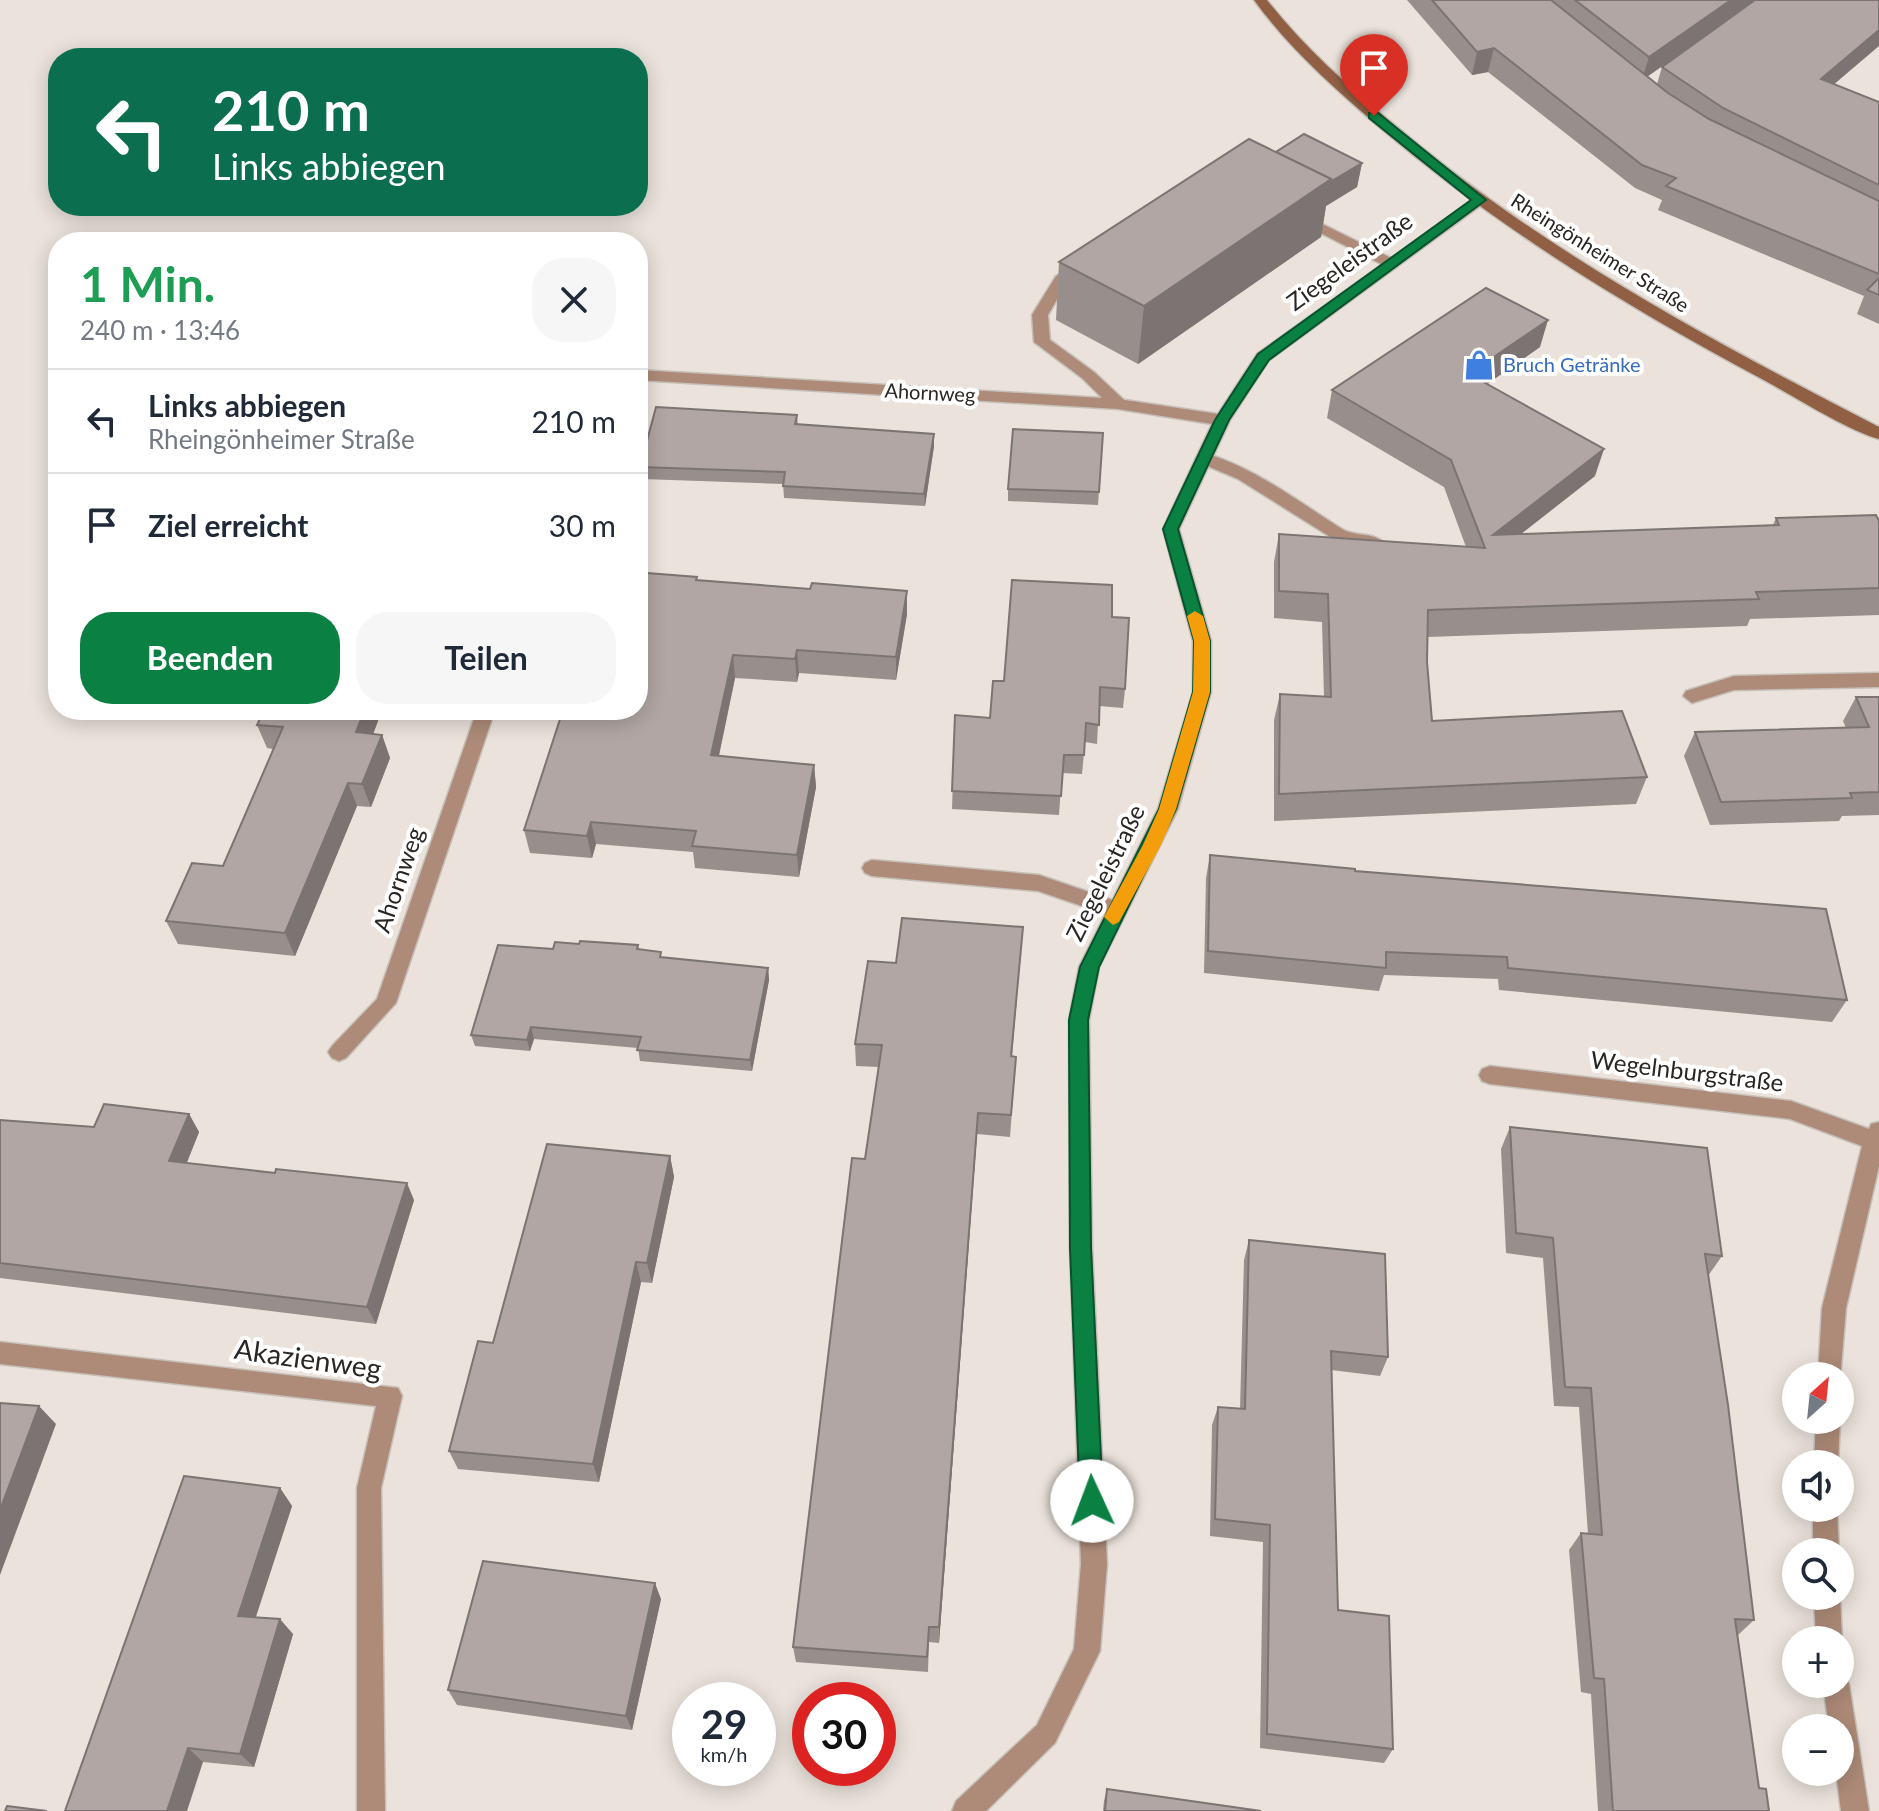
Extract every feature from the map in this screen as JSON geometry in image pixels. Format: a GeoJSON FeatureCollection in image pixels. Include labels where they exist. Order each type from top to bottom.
{"type":"FeatureCollection","features":[{"type":"Feature","properties":{"kind":"street","name":"Rheingönheimer Straße"},"geometry":{"type":"LineString","coordinates":[[1260,0],[1316,63],[1393,133],[1479,200],[1669,320],[1879,434]]}},
{"type":"Feature","properties":{"kind":"street","name":"Ziegeleistraße"},"geometry":{"type":"LineString","coordinates":[[966,1811],[1046,1734],[1087,1651],[1094,1564],[1081,1248],[1079,1020],[1089,967],[1168,809],[1202,692],[1202,641],[1171,529],[1222,420],[1263,357],[1479,200]]}},
{"type":"Feature","properties":{"kind":"street"},"geometry":{"type":"LineString","coordinates":[[1278,206],[1392,264]]}},
{"type":"Feature","properties":{"kind":"street"},"geometry":{"type":"LineString","coordinates":[[1088,262],[1061,279],[1040,315],[1042,342],[1088,375],[1118,404]]}},
{"type":"Feature","properties":{"kind":"street","name":"Ahornweg"},"geometry":{"type":"LineString","coordinates":[[648,376],[1118,404],[1222,420]]}},
{"type":"Feature","properties":{"kind":"street"},"geometry":{"type":"LineString","coordinates":[[1204,458],[1244,475],[1346,539],[1398,545]]}},
{"type":"Feature","properties":{"kind":"street"},"geometry":{"type":"LineString","coordinates":[[1692,696],[1734,683],[1879,680]]}},
{"type":"Feature","properties":{"kind":"street","name":"Ahornweg"},"geometry":{"type":"LineString","coordinates":[[339,1052],[386,1003],[483,720]]}},
{"type":"Feature","properties":{"kind":"street"},"geometry":{"type":"LineString","coordinates":[[872,868],[1039,883],[1117,910]]}},
{"type":"Feature","properties":{"kind":"street","name":"Wegelnburgstraße"},"geometry":{"type":"LineString","coordinates":[[1490,1075],[1791,1110],[1876,1136]]}},
{"type":"Feature","properties":{"kind":"street"},"geometry":{"type":"LineString","coordinates":[[1831,1362],[1834,1308],[1876,1136]]}},
{"type":"Feature","properties":{"kind":"street","name":"Akazienweg"},"geometry":{"type":"LineString","coordinates":[[0,1353],[390,1396],[369,1488],[371,1811]]}},
{"type":"Feature","properties":{"kind":"street"},"geometry":{"type":"LineString","coordinates":[[1838,1698],[1855,1811]]}},
{"type":"Feature","properties":{"kind":"building"},"geometry":{"type":"Polygon","coordinates":[[[1432,0],[1551,0],[1668,93],[1709,119],[1879,201],[1879,274],[1666,186],[1676,178],[1642,165],[1494,48],[1477,52],[1432,0]]]}},
{"type":"Feature","properties":{"kind":"building"},"geometry":{"type":"Polygon","coordinates":[[[1575,0],[1731,0],[1649,57],[1575,0]]]}},
{"type":"Feature","properties":{"kind":"building"},"geometry":{"type":"Polygon","coordinates":[[[1755,0],[1879,0],[1879,30],[1821,79],[1879,102],[1879,185],[1723,108],[1662,67],[1755,0]]]}},
{"type":"Feature","properties":{"kind":"building"},"geometry":{"type":"Polygon","coordinates":[[[1304,134],[1362,163],[1330,182],[1331,179],[1276,152],[1304,134]]]}},
{"type":"Feature","properties":{"kind":"building"},"geometry":{"type":"Polygon","coordinates":[[[1249,139],[1331,179],[1144,306],[1059,262],[1249,139]]]}},
{"type":"Feature","properties":{"kind":"building"},"geometry":{"type":"Polygon","coordinates":[[[1879,278],[1879,295],[1867,290],[1879,278]]]}},
{"type":"Feature","properties":{"kind":"building"},"geometry":{"type":"Polygon","coordinates":[[[1486,288],[1548,320],[1469,374],[1604,449],[1493,535],[1779,525],[1776,518],[1876,515],[1879,521],[1879,588],[1756,592],[1759,599],[1428,610],[1427,662],[1432,721],[1622,711],[1647,777],[1279,794],[1280,694],[1331,697],[1328,594],[1279,591],[1279,534],[1485,548],[1451,460],[1332,390],[1486,288]]]}},
{"type":"Feature","properties":{"kind":"building"},"geometry":{"type":"Polygon","coordinates":[[[656,407],[797,415],[795,424],[934,434],[924,494],[783,486],[785,472],[648,467],[648,437],[656,407]]]}},
{"type":"Feature","properties":{"kind":"building"},"geometry":{"type":"Polygon","coordinates":[[[1013,429],[1103,433],[1099,492],[1008,489],[1013,429]]]}},
{"type":"Feature","properties":{"kind":"building"},"geometry":{"type":"Polygon","coordinates":[[[648,573],[810,589],[812,583],[907,591],[896,657],[797,650],[795,659],[733,655],[711,755],[814,765],[797,855],[692,846],[696,831],[591,822],[587,836],[524,830],[560,720],[648,720],[648,573]]]}},
{"type":"Feature","properties":{"kind":"building"},"geometry":{"type":"Polygon","coordinates":[[[1012,580],[1112,585],[1112,617],[1129,618],[1125,689],[1100,687],[1099,725],[1086,723],[1084,755],[1064,755],[1061,796],[952,791],[955,715],[990,718],[993,681],[1004,681],[1012,580]]]}},
{"type":"Feature","properties":{"kind":"building"},"geometry":{"type":"Polygon","coordinates":[[[1856,697],[1879,697],[1879,792],[1850,793],[1852,798],[1721,802],[1695,732],[1869,727],[1856,697]]]}},
{"type":"Feature","properties":{"kind":"building"},"geometry":{"type":"Polygon","coordinates":[[[259,720],[361,720],[356,732],[382,735],[362,784],[348,783],[285,933],[166,921],[192,863],[223,866],[283,727],[257,725],[259,720]]]}},
{"type":"Feature","properties":{"kind":"building"},"geometry":{"type":"Polygon","coordinates":[[[1210,855],[1355,871],[1826,909],[1847,1000],[1508,968],[1507,957],[1386,952],[1386,968],[1208,951],[1210,855]]]}},
{"type":"Feature","properties":{"kind":"building"},"geometry":{"type":"Polygon","coordinates":[[[902,918],[1023,927],[1011,1056],[1016,1057],[1011,1115],[978,1113],[939,1627],[929,1627],[927,1657],[793,1647],[852,1158],[865,1159],[882,1045],[855,1044],[868,961],[896,963],[902,918]]]}},
{"type":"Feature","properties":{"kind":"building"},"geometry":{"type":"Polygon","coordinates":[[[580,941],[638,945],[637,949],[661,952],[660,957],[768,968],[750,1060],[637,1050],[641,1037],[531,1027],[527,1040],[471,1035],[498,945],[553,949],[555,942],[579,944],[580,941]]]}},
{"type":"Feature","properties":{"kind":"building"},"geometry":{"type":"Polygon","coordinates":[[[104,1104],[189,1114],[169,1161],[407,1183],[367,1307],[0,1263],[0,1120],[94,1127],[104,1104]]]}},
{"type":"Feature","properties":{"kind":"building"},"geometry":{"type":"Polygon","coordinates":[[[1510,1127],[1707,1148],[1722,1256],[1705,1254],[1728,1405],[1754,1620],[1735,1619],[1759,1788],[1766,1789],[1769,1811],[1613,1811],[1604,1679],[1594,1678],[1581,1533],[1602,1535],[1591,1388],[1565,1387],[1553,1238],[1516,1233],[1510,1127]]]}},
{"type":"Feature","properties":{"kind":"building"},"geometry":{"type":"Polygon","coordinates":[[[547,1144],[670,1156],[647,1263],[636,1262],[593,1464],[449,1451],[478,1341],[493,1343],[547,1144]]]}},
{"type":"Feature","properties":{"kind":"building"},"geometry":{"type":"Polygon","coordinates":[[[1249,1240],[1385,1254],[1388,1357],[1331,1351],[1338,1610],[1389,1616],[1393,1749],[1267,1734],[1270,1525],[1215,1519],[1218,1407],[1245,1409],[1249,1240]]]}},
{"type":"Feature","properties":{"kind":"building"},"geometry":{"type":"Polygon","coordinates":[[[0,1403],[39,1406],[0,1510],[0,1403]]]}},
{"type":"Feature","properties":{"kind":"building"},"geometry":{"type":"Polygon","coordinates":[[[184,1476],[280,1488],[238,1616],[280,1619],[240,1754],[188,1748],[167,1811],[65,1811],[184,1476]]]}},
{"type":"Feature","properties":{"kind":"building"},"geometry":{"type":"Polygon","coordinates":[[[483,1561],[655,1583],[626,1716],[448,1690],[483,1561]]]}},
{"type":"Feature","properties":{"kind":"building"},"geometry":{"type":"Polygon","coordinates":[[[1107,1789],[1261,1811],[1105,1811],[1107,1789]]]}},
{"type":"Feature","properties":{"kind":"building"},"geometry":{"type":"Polygon","coordinates":[[[7,1806],[47,1811],[5,1811],[7,1806]]]}},
{"type":"Feature","properties":{"kind":"slow traffic"},"geometry":{"type":"LineString","coordinates":[[1113,917],[1168,809],[1202,692],[1202,641],[1195,616]]}},
{"type":"Feature","properties":{"kind":"place","name":"Bruch Getränke"},"geometry":{"type":"Point","coordinates":[1479,365]}},
{"type":"Feature","properties":{"kind":"route"},"geometry":{"type":"LineString","coordinates":[[1092,1501],[1081,1248],[1079,1020],[1089,967],[1168,809],[1202,692],[1202,641],[1171,529],[1222,420],[1263,357],[1479,200],[1374,116]]}}]}
